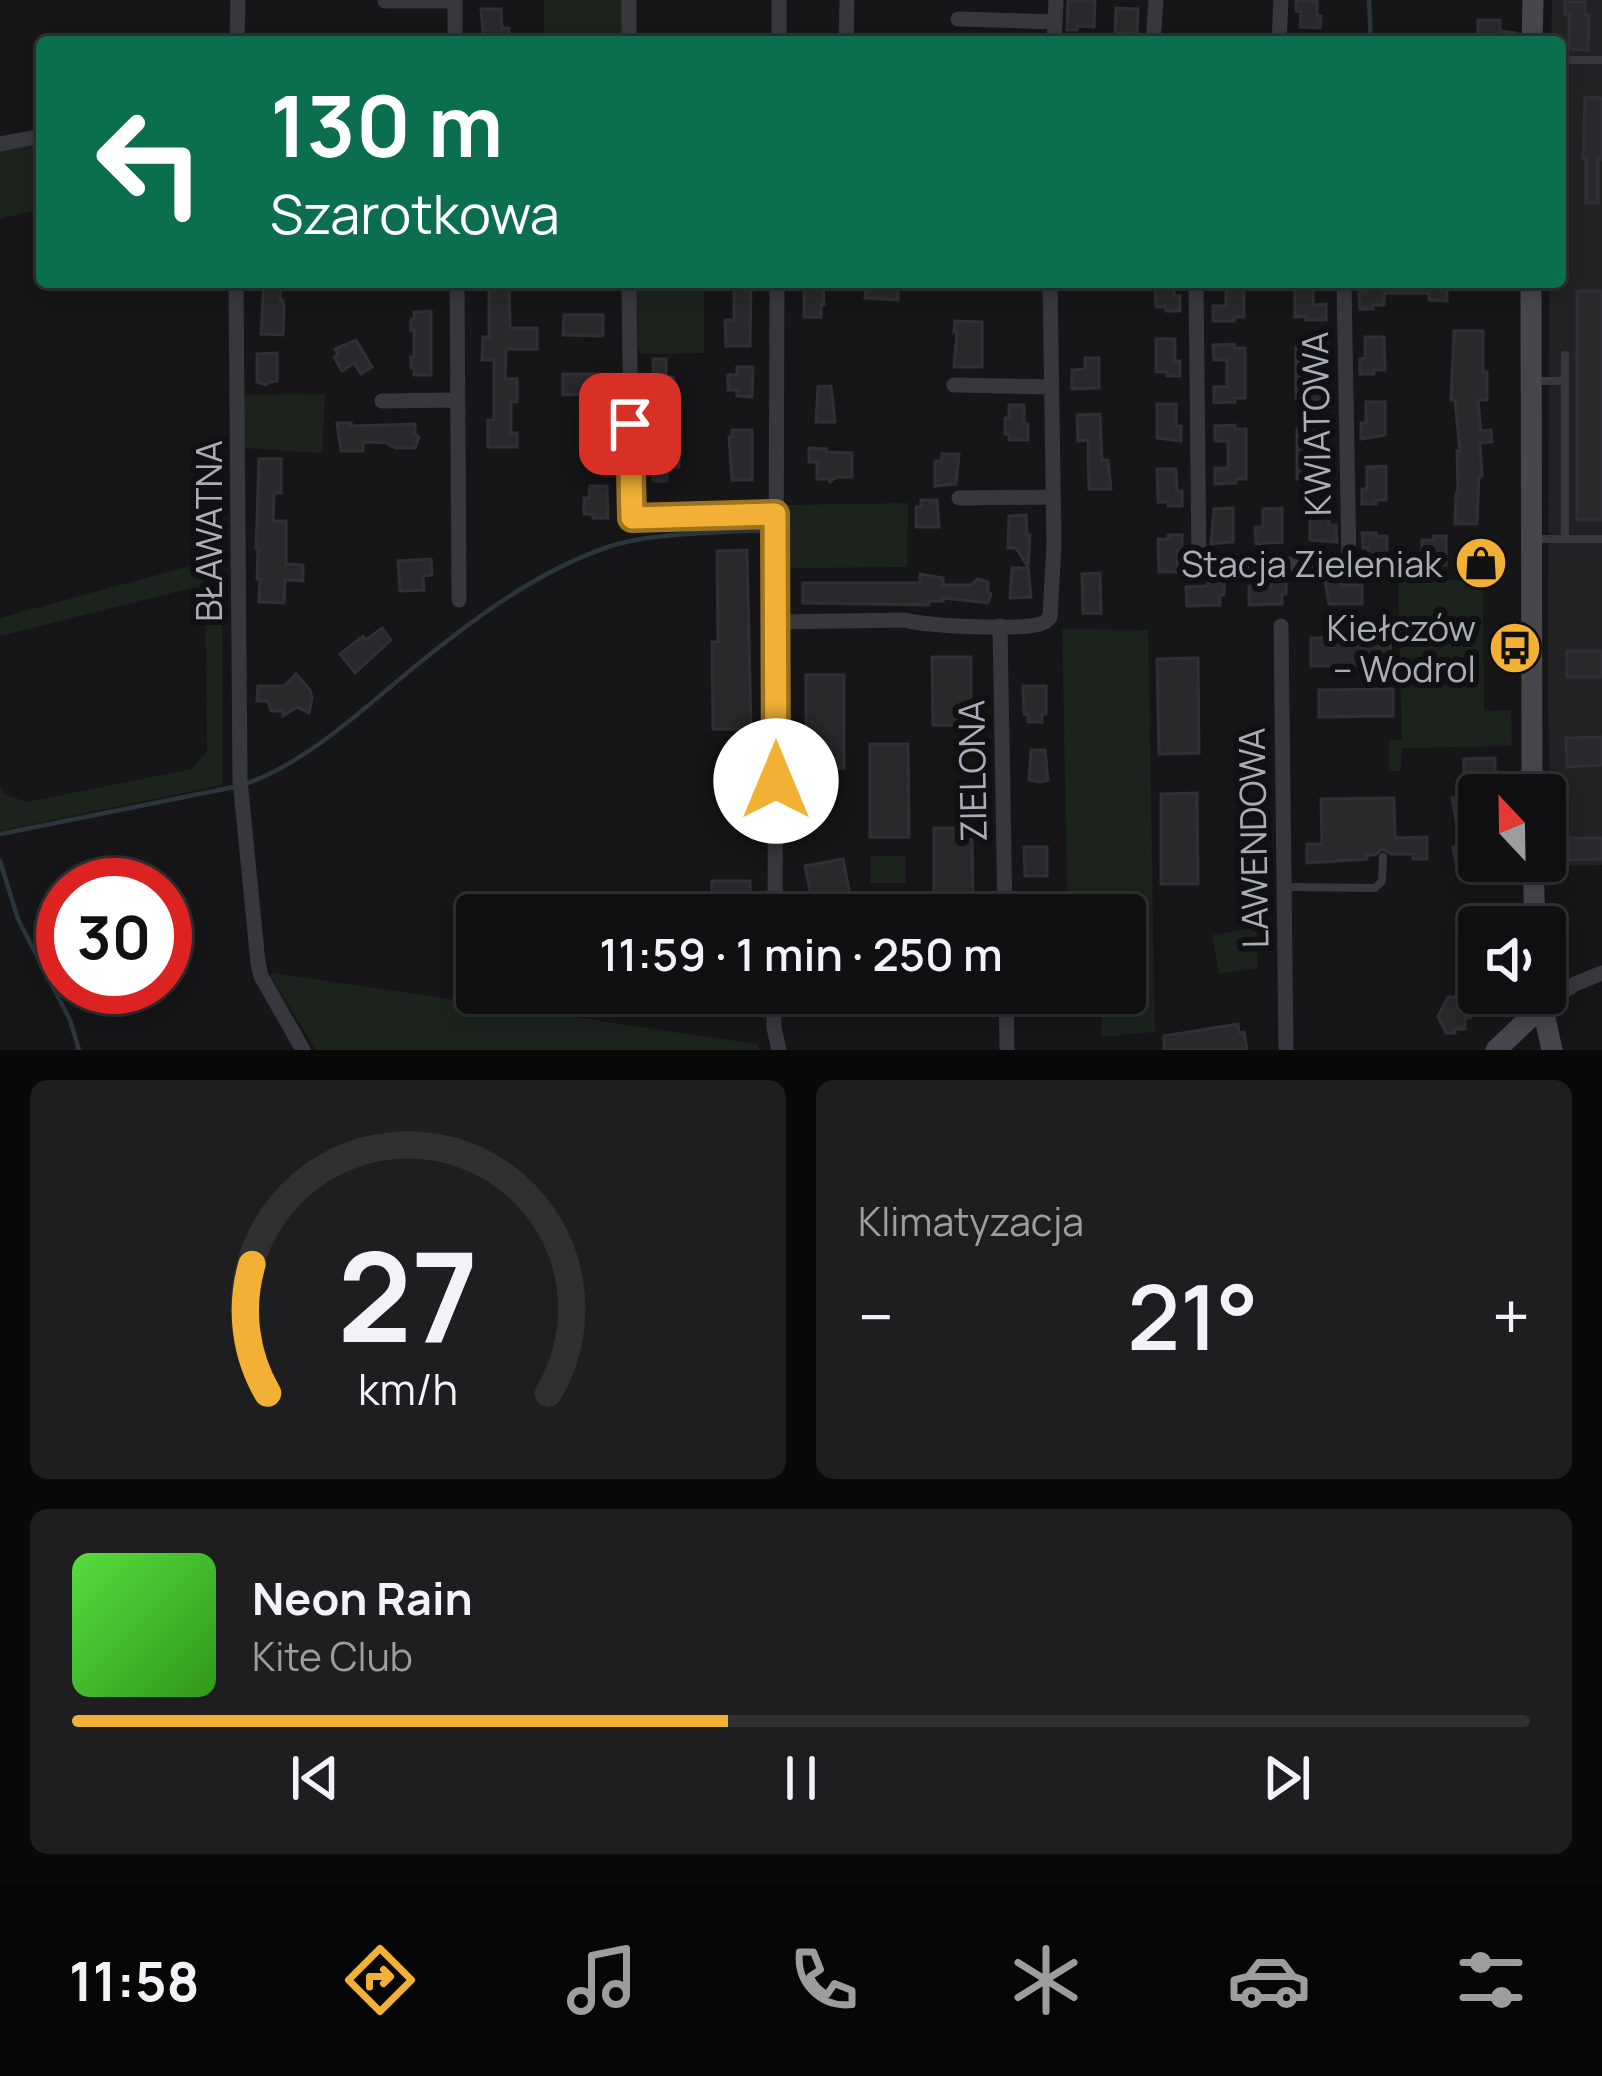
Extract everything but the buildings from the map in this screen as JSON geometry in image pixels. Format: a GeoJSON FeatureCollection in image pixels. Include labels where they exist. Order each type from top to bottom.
{"type":"FeatureCollection","features":[{"type":"Feature","properties":{"kind":"street"},"geometry":{"type":"LineString","coordinates":[[237,36],[238,0]]}},
{"type":"Feature","properties":{"kind":"street"},"geometry":{"type":"LineString","coordinates":[[385,1],[455,0],[455,36]]}},
{"type":"Feature","properties":{"kind":"street"},"geometry":{"type":"LineString","coordinates":[[628,36],[629,0]]}},
{"type":"Feature","properties":{"kind":"street"},"geometry":{"type":"LineString","coordinates":[[779,0],[779,36]]}},
{"type":"Feature","properties":{"kind":"street"},"geometry":{"type":"LineString","coordinates":[[846,36],[847,0]]}},
{"type":"Feature","properties":{"kind":"street"},"geometry":{"type":"LineString","coordinates":[[1054,36],[1055,0]]}},
{"type":"Feature","properties":{"kind":"street"},"geometry":{"type":"LineString","coordinates":[[1153,36],[1156,0]]}},
{"type":"Feature","properties":{"kind":"street"},"geometry":{"type":"LineString","coordinates":[[1279,36],[1281,0]]}},
{"type":"Feature","properties":{"kind":"street"},"geometry":{"type":"LineString","coordinates":[[1532,36],[1533,0]]}},
{"type":"Feature","properties":{"kind":"street"},"geometry":{"type":"LineString","coordinates":[[958,19],[1054,22]]}},
{"type":"Feature","properties":{"kind":"street"},"geometry":{"type":"LineString","coordinates":[[0,144],[36,137]]}},
{"type":"Feature","properties":{"kind":"street","name":"BŁAWATNA"},"geometry":{"type":"LineString","coordinates":[[236,288],[240,780],[261,976],[303,1050]]}},
{"type":"Feature","properties":{"kind":"street"},"geometry":{"type":"LineString","coordinates":[[457,288],[459,600]]}},
{"type":"Feature","properties":{"kind":"street"},"geometry":{"type":"LineString","coordinates":[[628,288],[632,518],[775,514]]}},
{"type":"Feature","properties":{"kind":"street"},"geometry":{"type":"LineString","coordinates":[[775,894],[777,288]]}},
{"type":"Feature","properties":{"kind":"street"},"geometry":{"type":"LineString","coordinates":[[775,622],[905,620],[1000,626],[1040,625],[1051,617],[1050,288]]}},
{"type":"Feature","properties":{"kind":"street","name":"KWIATOWA"},"geometry":{"type":"LineString","coordinates":[[1196,288],[1199,566],[1349,563],[1344,288]]}},
{"type":"Feature","properties":{"kind":"street"},"geometry":{"type":"LineString","coordinates":[[1531,288],[1532,774]]}},
{"type":"Feature","properties":{"kind":"street"},"geometry":{"type":"LineString","coordinates":[[954,386],[1052,387]]}},
{"type":"Feature","properties":{"kind":"street"},"geometry":{"type":"LineString","coordinates":[[382,401],[458,400]]}},
{"type":"Feature","properties":{"kind":"street"},"geometry":{"type":"LineString","coordinates":[[959,498],[1053,497]]}},
{"type":"Feature","properties":{"kind":"street","name":"ZIELONA"},"geometry":{"type":"LineString","coordinates":[[1000,626],[1005,894]]}},
{"type":"Feature","properties":{"kind":"street","name":"LAWENDOWA"},"geometry":{"type":"LineString","coordinates":[[1280,626],[1286,1050]]}},
{"type":"Feature","properties":{"kind":"street"},"geometry":{"type":"LineString","coordinates":[[1566,988],[1602,973]]}},
{"type":"Feature","properties":{"kind":"street"},"geometry":{"type":"LineString","coordinates":[[774,1014],[779,1050]]}},
{"type":"Feature","properties":{"kind":"street"},"geometry":{"type":"LineString","coordinates":[[1006,1014],[1007,1050]]}},
{"type":"Feature","properties":{"kind":"street"},"geometry":{"type":"LineString","coordinates":[[1496,1050],[1528,1014]]}},
{"type":"Feature","properties":{"kind":"street"},"geometry":{"type":"LineString","coordinates":[[1544,1014],[1552,1050]]}},
{"type":"Feature","properties":{"kind":"lane"},"geometry":{"type":"LineString","coordinates":[[1572,60],[1602,60]]}},
{"type":"Feature","properties":{"kind":"lane"},"geometry":{"type":"LineString","coordinates":[[1565,355],[1565,539]]}},
{"type":"Feature","properties":{"kind":"lane"},"geometry":{"type":"LineString","coordinates":[[1530,381],[1565,381]]}},
{"type":"Feature","properties":{"kind":"lane"},"geometry":{"type":"LineString","coordinates":[[1530,538],[1602,539]]}},
{"type":"Feature","properties":{"kind":"lane"},"geometry":{"type":"LineString","coordinates":[[1284,887],[1375,887],[1382,881],[1383,856]]}},
{"type":"Feature","properties":{"kind":"shaded area"},"geometry":{"type":"Polygon","coordinates":[[[544,0],[623,0],[623,36],[544,36],[544,0]]]}},
{"type":"Feature","properties":{"kind":"shaded area"},"geometry":{"type":"Polygon","coordinates":[[[1552,0],[1602,0],[1602,865],[1566,866],[1566,774],[1549,774],[1548,697],[1549,288],[1566,288],[1566,36],[1551,36],[1552,0]]]}},
{"type":"Feature","properties":{"kind":"shaded area"},"geometry":{"type":"Polygon","coordinates":[[[36,144],[36,210],[0,219],[0,151],[36,144]]]}},
{"type":"Feature","properties":{"kind":"shaded area"},"geometry":{"type":"Polygon","coordinates":[[[637,288],[704,288],[704,353],[641,354],[637,288]]]}},
{"type":"Feature","properties":{"kind":"shaded area"},"geometry":{"type":"Polygon","coordinates":[[[325,394],[322,453],[243,448],[243,395],[325,394]]]}},
{"type":"Feature","properties":{"kind":"shaded area"},"geometry":{"type":"Polygon","coordinates":[[[908,503],[907,567],[786,568],[786,505],[908,503]]]}},
{"type":"Feature","properties":{"kind":"shaded area"},"geometry":{"type":"Polygon","coordinates":[[[222,557],[222,785],[0,831],[0,786],[4,794],[27,802],[192,769],[207,751],[205,599],[195,587],[0,636],[0,618],[222,557]]]}},
{"type":"Feature","properties":{"kind":"shaded area"},"geometry":{"type":"Polygon","coordinates":[[[1483,580],[1484,711],[1511,710],[1512,746],[1402,748],[1401,771],[1389,771],[1389,740],[1402,740],[1398,581],[1483,580]]]}},
{"type":"Feature","properties":{"kind":"shaded area"},"geometry":{"type":"Polygon","coordinates":[[[1062,629],[1148,630],[1155,1032],[1101,1037],[1102,1014],[1146,1014],[1146,894],[1068,894],[1062,629]]]}},
{"type":"Feature","properties":{"kind":"shaded area"},"geometry":{"type":"Polygon","coordinates":[[[870,856],[906,856],[906,883],[870,883],[870,856]]]}},
{"type":"Feature","properties":{"kind":"shaded area"},"geometry":{"type":"Polygon","coordinates":[[[1257,928],[1258,968],[1219,974],[1212,935],[1257,928]]]}},
{"type":"Feature","properties":{"kind":"shaded area"},"geometry":{"type":"Polygon","coordinates":[[[270,975],[456,1000],[456,1014],[552,1014],[757,1044],[760,1050],[316,1050],[270,975]]]}},
{"type":"Feature","properties":{"kind":"waterway"},"geometry":{"type":"LineString","coordinates":[[1369,0],[1371,36]]}},
{"type":"Feature","properties":{"kind":"waterway"},"geometry":{"type":"LineString","coordinates":[[248,783],[311,749],[478,617],[556,569],[611,546],[646,538],[768,530]]}},
{"type":"Feature","properties":{"kind":"waterway"},"geometry":{"type":"LineString","coordinates":[[0,834],[234,787]]}},
{"type":"Feature","properties":{"kind":"waterway"},"geometry":{"type":"LineString","coordinates":[[0,861],[18,919],[70,1020],[79,1050]]}},
{"type":"Feature","properties":{"kind":"place","name":"Stacja Zieleniak"},"geometry":{"type":"Point","coordinates":[1481,563]}},
{"type":"Feature","properties":{"kind":"place","name":"Kiełczów – Wodrol"},"geometry":{"type":"Point","coordinates":[1515,648]}},
{"type":"Feature","properties":{"kind":"route"},"geometry":{"type":"LineString","coordinates":[[630,424],[632,518],[775,514],[776,781]]}}]}
